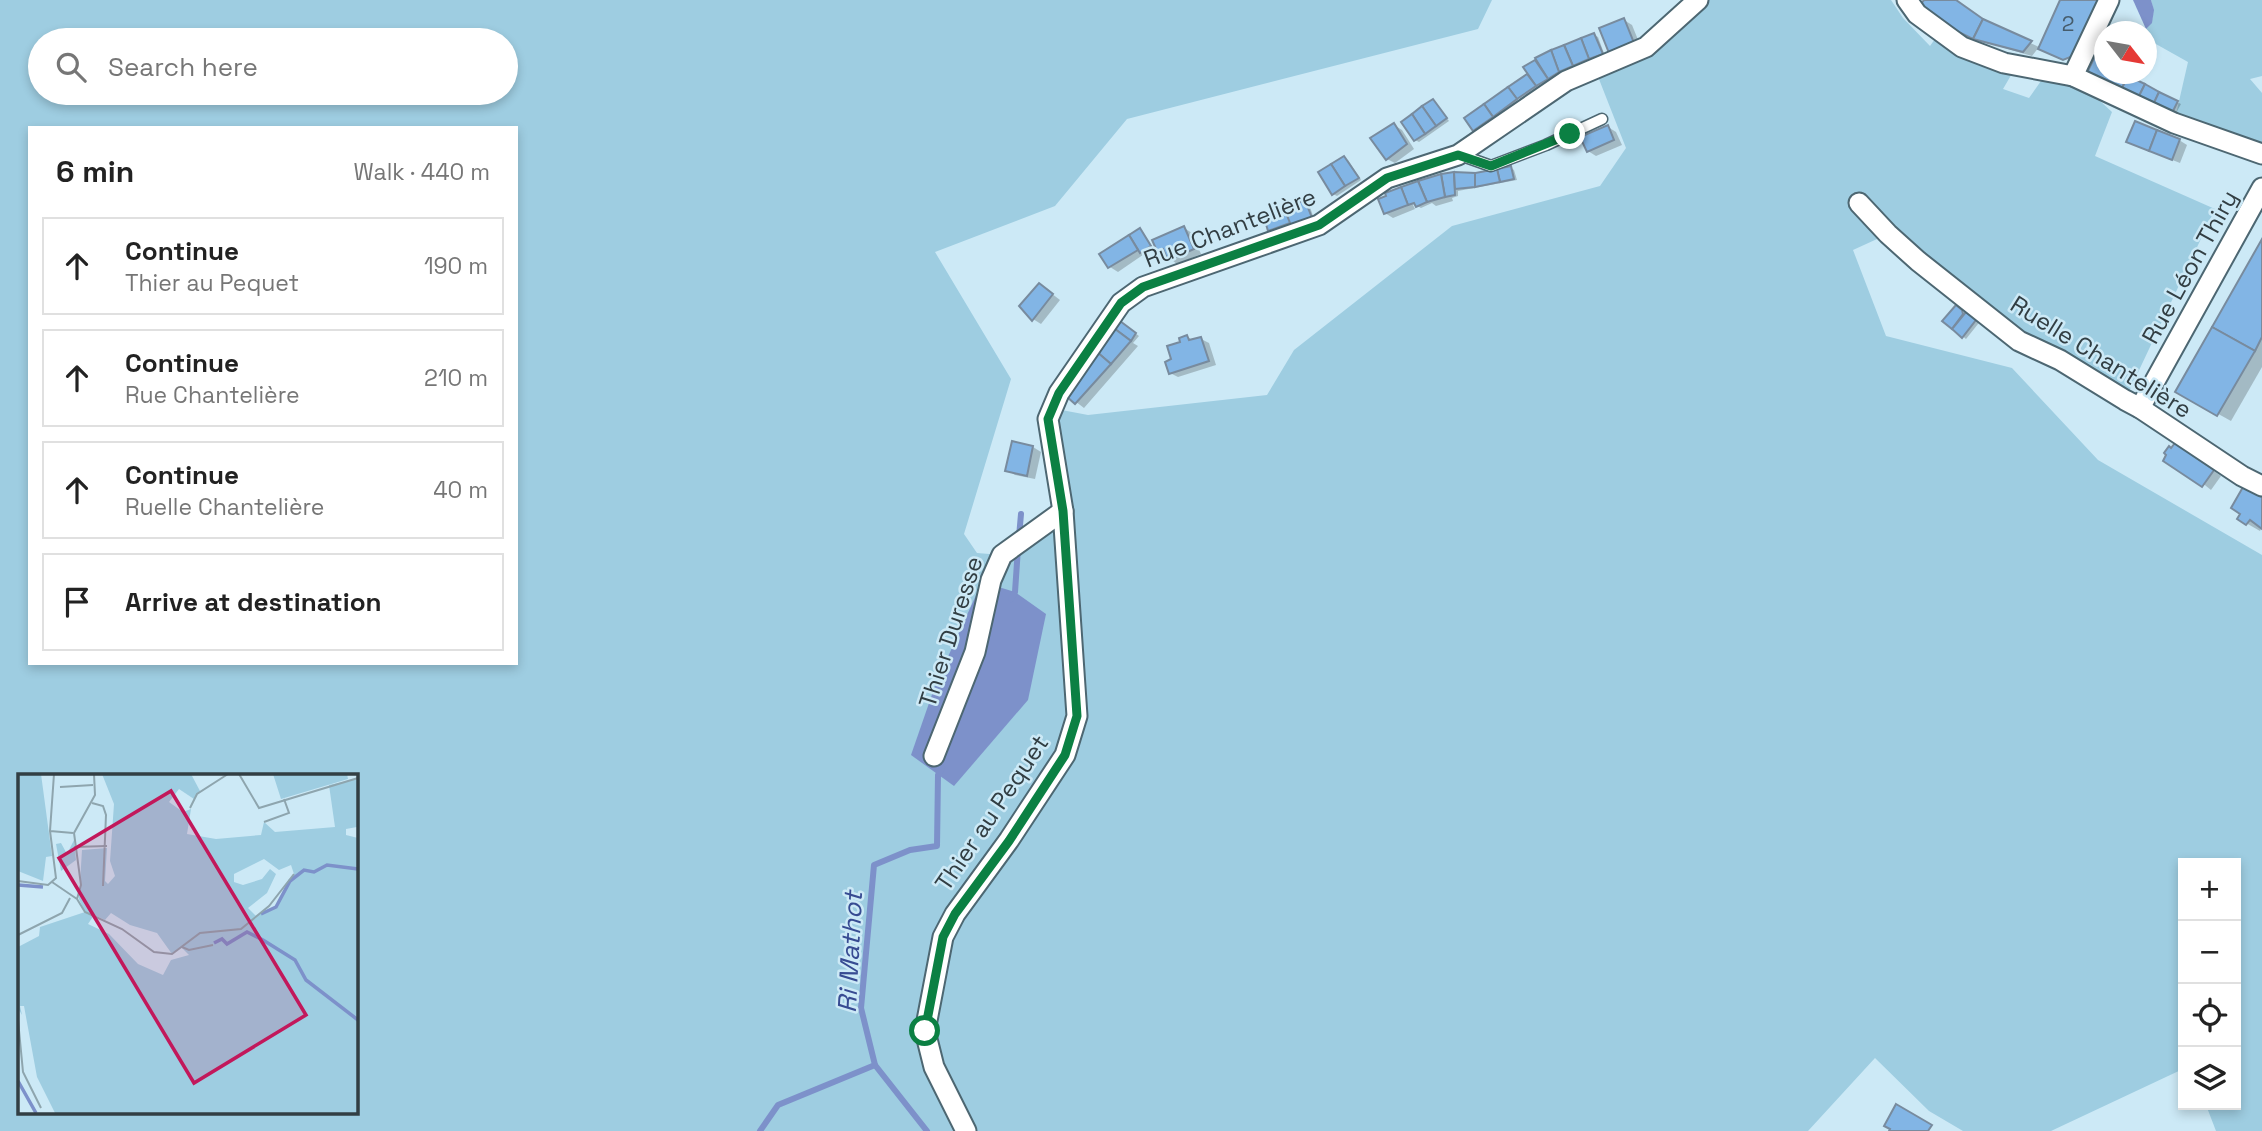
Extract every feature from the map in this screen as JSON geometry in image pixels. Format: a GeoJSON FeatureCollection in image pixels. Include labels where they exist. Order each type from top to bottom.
{"type":"FeatureCollection","features":[{"type":"Feature","properties":{"kind":"street","name":"Rue Chantelière"},"geometry":{"type":"LineString","coordinates":[[1063,511],[1048,419],[1051,408],[1121,303],[1143,287],[1319,225],[1387,178],[1458,155],[1566,81],[1646,47],[1698,0]]}},
{"type":"Feature","properties":{"kind":"street"},"geometry":{"type":"LineString","coordinates":[[1907,0],[1917,14],[1962,47],[2004,63],[2073,76],[2174,123],[2262,154]]}},
{"type":"Feature","properties":{"kind":"street"},"geometry":{"type":"LineString","coordinates":[[2073,76],[2109,0]]}},
{"type":"Feature","properties":{"kind":"street","name":"Rue Léon Thiry"},"geometry":{"type":"LineString","coordinates":[[2140,408],[2262,188]]}},
{"type":"Feature","properties":{"kind":"street","name":"Ruelle Chantelière"},"geometry":{"type":"LineString","coordinates":[[1859,203],[1918,261],[2019,341],[2060,360],[2140,408],[2242,476],[2262,486]]}},
{"type":"Feature","properties":{"kind":"street","name":"Thier Duresse"},"geometry":{"type":"LineString","coordinates":[[934,756],[975,652],[991,580],[1002,555],[1063,511]]}},
{"type":"Feature","properties":{"kind":"street","name":"Thier au Pequet"},"geometry":{"type":"LineString","coordinates":[[966,1131],[934,1067],[925,1031],[943,937],[955,914],[1009,841],[1065,755],[1077,716],[1063,511]]}},
{"type":"Feature","properties":{"kind":"lane"},"geometry":{"type":"LineString","coordinates":[[1458,155],[1491,166],[1546,145],[1602,119]]}},
{"type":"Feature","properties":{"kind":"shaded area"},"geometry":{"type":"Polygon","coordinates":[[[0,0],[1492,0],[1478,29],[1127,119],[1055,206],[935,252],[1011,379],[964,534],[977,553],[1002,555],[1063,511],[1051,408],[1088,415],[1267,395],[1294,350],[1452,226],[1600,186],[1626,148],[1595,69],[1646,47],[1688,0],[1891,0],[1903,18],[1930,46],[1940,32],[2017,65],[2003,89],[2029,98],[2048,71],[2073,76],[2112,112],[2095,156],[2215,209],[2125,400],[2060,360],[1888,234],[1853,250],[1886,336],[2012,368],[2098,460],[2262,555],[2262,1131],[2216,1131],[2208,1110],[2241,1110],[2241,858],[2178,858],[2178,1071],[2051,1131],[1963,1131],[1929,1111],[1875,1058],[1808,1131],[0,1131],[0,0]]]}},
{"type":"Feature","properties":{"kind":"shaded area"},"geometry":{"type":"Polygon","coordinates":[[[2151,0],[2262,0],[2262,76],[2250,79],[2262,93],[2262,154],[2174,123],[2188,62],[2157,45],[2157,21],[2151,21],[2151,0]]]}},
{"type":"Feature","properties":{"kind":"water"},"geometry":{"type":"Polygon","coordinates":[[[2133,0],[2151,0],[2154,10],[2152,21],[2142,21],[2133,0]]]}},
{"type":"Feature","properties":{"kind":"water"},"geometry":{"type":"Polygon","coordinates":[[[982,582],[1015,592],[1046,614],[1028,700],[954,786],[911,755],[936,683],[982,582]]]}},
{"type":"Feature","properties":{"kind":"building"},"geometry":{"type":"Polygon","coordinates":[[[1924,0],[1956,0],[1983,19],[1973,39],[1944,25],[1919,6],[1924,0]]]}},
{"type":"Feature","properties":{"kind":"building"},"geometry":{"type":"Polygon","coordinates":[[[2060,0],[2099,0],[2073,56],[2063,60],[2038,49],[2060,0]]]}},
{"type":"Feature","properties":{"kind":"building"},"geometry":{"type":"Polygon","coordinates":[[[1624,18],[1634,43],[1609,53],[1599,28],[1624,18]]]}},
{"type":"Feature","properties":{"kind":"building"},"geometry":{"type":"Polygon","coordinates":[[[1983,19],[2032,41],[2023,52],[1973,39],[1983,19]]]}},
{"type":"Feature","properties":{"kind":"building"},"geometry":{"type":"Polygon","coordinates":[[[1594,33],[1603,54],[1589,59],[1581,38],[1594,33]]]}},
{"type":"Feature","properties":{"kind":"building"},"geometry":{"type":"Polygon","coordinates":[[[1581,38],[1589,59],[1573,66],[1564,45],[1581,38]]]}},
{"type":"Feature","properties":{"kind":"building"},"geometry":{"type":"Polygon","coordinates":[[[1564,45],[1573,66],[1559,72],[1551,50],[1564,45]]]}},
{"type":"Feature","properties":{"kind":"building"},"geometry":{"type":"Polygon","coordinates":[[[1551,50],[1559,72],[1548,79],[1535,58],[1551,50]]]}},
{"type":"Feature","properties":{"kind":"building"},"geometry":{"type":"Polygon","coordinates":[[[2094,58],[2094,76],[2087,73],[2094,58]]]}},
{"type":"Feature","properties":{"kind":"building"},"geometry":{"type":"Polygon","coordinates":[[[1535,60],[1548,79],[1536,86],[1523,67],[1535,60]]]}},
{"type":"Feature","properties":{"kind":"building"},"geometry":{"type":"Polygon","coordinates":[[[1527,74],[1536,86],[1517,99],[1508,87],[1527,74]]]}},
{"type":"Feature","properties":{"kind":"building"},"geometry":{"type":"Polygon","coordinates":[[[2109,84],[2124,84],[2121,90],[2109,84]]]}},
{"type":"Feature","properties":{"kind":"building"},"geometry":{"type":"Polygon","coordinates":[[[2124,84],[2145,84],[2138,98],[2121,90],[2124,84]]]}},
{"type":"Feature","properties":{"kind":"building"},"geometry":{"type":"Polygon","coordinates":[[[2145,84],[2159,92],[2153,105],[2138,98],[2145,84]]]}},
{"type":"Feature","properties":{"kind":"building"},"geometry":{"type":"Polygon","coordinates":[[[1508,87],[1517,99],[1493,117],[1484,104],[1508,87]]]}},
{"type":"Feature","properties":{"kind":"building"},"geometry":{"type":"Polygon","coordinates":[[[2159,92],[2178,101],[2171,115],[2153,105],[2159,92]]]}},
{"type":"Feature","properties":{"kind":"building"},"geometry":{"type":"Polygon","coordinates":[[[1433,99],[1447,118],[1436,126],[1422,106],[1433,99]]]}},
{"type":"Feature","properties":{"kind":"building"},"geometry":{"type":"Polygon","coordinates":[[[1484,104],[1493,117],[1473,131],[1464,118],[1484,104]]]}},
{"type":"Feature","properties":{"kind":"building"},"geometry":{"type":"Polygon","coordinates":[[[1422,106],[1436,126],[1425,134],[1412,114],[1422,106]]]}},
{"type":"Feature","properties":{"kind":"building"},"geometry":{"type":"Polygon","coordinates":[[[1412,114],[1425,134],[1414,141],[1401,122],[1412,114]]]}},
{"type":"Feature","properties":{"kind":"building"},"geometry":{"type":"Polygon","coordinates":[[[2135,121],[2157,130],[2149,151],[2126,142],[2135,121]]]}},
{"type":"Feature","properties":{"kind":"building"},"geometry":{"type":"Polygon","coordinates":[[[1394,123],[1407,144],[1386,160],[1370,138],[1394,123]]]}},
{"type":"Feature","properties":{"kind":"building"},"geometry":{"type":"Polygon","coordinates":[[[1608,125],[1614,140],[1587,152],[1580,137],[1608,125]]]}},
{"type":"Feature","properties":{"kind":"building"},"geometry":{"type":"Polygon","coordinates":[[[2157,130],[2180,139],[2172,160],[2149,151],[2157,130]]]}},
{"type":"Feature","properties":{"kind":"building"},"geometry":{"type":"Polygon","coordinates":[[[1344,156],[1359,178],[1345,186],[1331,164],[1344,156]]]}},
{"type":"Feature","properties":{"kind":"building"},"geometry":{"type":"Polygon","coordinates":[[[1331,164],[1345,186],[1332,195],[1318,172],[1331,164]]]}},
{"type":"Feature","properties":{"kind":"building"},"geometry":{"type":"Polygon","coordinates":[[[1511,166],[1514,179],[1500,182],[1497,169],[1511,166]]]}},
{"type":"Feature","properties":{"kind":"building"},"geometry":{"type":"Polygon","coordinates":[[[1497,169],[1500,182],[1475,187],[1475,173],[1497,169]]]}},
{"type":"Feature","properties":{"kind":"building"},"geometry":{"type":"Polygon","coordinates":[[[1454,172],[1455,195],[1445,197],[1441,174],[1454,172]]]}},
{"type":"Feature","properties":{"kind":"building"},"geometry":{"type":"Polygon","coordinates":[[[1454,172],[1475,173],[1475,187],[1455,189],[1454,172]]]}},
{"type":"Feature","properties":{"kind":"building"},"geometry":{"type":"Polygon","coordinates":[[[1441,174],[1445,197],[1427,202],[1418,181],[1441,174]]]}},
{"type":"Feature","properties":{"kind":"building"},"geometry":{"type":"Polygon","coordinates":[[[1418,181],[1427,202],[1416,207],[1414,203],[1408,205],[1401,187],[1418,181]]]}},
{"type":"Feature","properties":{"kind":"building"},"geometry":{"type":"Polygon","coordinates":[[[1401,187],[1408,205],[1384,214],[1378,199],[1401,187]]]}},
{"type":"Feature","properties":{"kind":"building"},"geometry":{"type":"Polygon","coordinates":[[[1305,200],[1312,218],[1290,226],[1284,208],[1305,200]]]}},
{"type":"Feature","properties":{"kind":"building"},"geometry":{"type":"Polygon","coordinates":[[[1284,208],[1290,223],[1268,231],[1263,214],[1284,208]]]}},
{"type":"Feature","properties":{"kind":"building"},"geometry":{"type":"Polygon","coordinates":[[[1184,226],[1194,249],[1168,261],[1163,249],[1157,251],[1152,240],[1184,226]]]}},
{"type":"Feature","properties":{"kind":"building"},"geometry":{"type":"Polygon","coordinates":[[[1140,228],[1151,246],[1140,253],[1129,235],[1140,228]]]}},
{"type":"Feature","properties":{"kind":"building"},"geometry":{"type":"Polygon","coordinates":[[[1129,235],[1138,250],[1108,268],[1099,254],[1129,235]]]}},
{"type":"Feature","properties":{"kind":"building"},"geometry":{"type":"Polygon","coordinates":[[[2262,239],[2262,337],[2255,351],[2212,327],[2262,239]]]}},
{"type":"Feature","properties":{"kind":"building"},"geometry":{"type":"Polygon","coordinates":[[[1039,283],[1053,294],[1032,321],[1019,306],[1039,283]]]}},
{"type":"Feature","properties":{"kind":"building"},"geometry":{"type":"Polygon","coordinates":[[[1956,305],[1963,314],[1952,329],[1942,321],[1956,305]]]}},
{"type":"Feature","properties":{"kind":"building"},"geometry":{"type":"Polygon","coordinates":[[[1970,307],[1979,316],[1962,338],[1952,329],[1970,307]]]}},
{"type":"Feature","properties":{"kind":"building"},"geometry":{"type":"Polygon","coordinates":[[[1120,321],[1136,333],[1131,341],[1115,329],[1120,321]]]}},
{"type":"Feature","properties":{"kind":"building"},"geometry":{"type":"Polygon","coordinates":[[[2212,327],[2255,351],[2217,416],[2175,392],[2212,327]]]}},
{"type":"Feature","properties":{"kind":"building"},"geometry":{"type":"Polygon","coordinates":[[[1115,329],[1131,341],[1111,364],[1097,352],[1115,329]]]}},
{"type":"Feature","properties":{"kind":"building"},"geometry":{"type":"Polygon","coordinates":[[[1187,335],[1189,340],[1201,337],[1209,361],[1169,374],[1165,362],[1171,359],[1167,346],[1180,342],[1179,338],[1187,335]]]}},
{"type":"Feature","properties":{"kind":"building"},"geometry":{"type":"Polygon","coordinates":[[[1097,352],[1111,364],[1075,404],[1065,395],[1097,352]]]}},
{"type":"Feature","properties":{"kind":"building"},"geometry":{"type":"Polygon","coordinates":[[[1012,441],[1033,446],[1027,476],[1005,471],[1012,441]]]}},
{"type":"Feature","properties":{"kind":"building"},"geometry":{"type":"Polygon","coordinates":[[[2175,443],[2214,470],[2202,487],[2163,461],[2166,455],[2164,453],[2175,443]]]}},
{"type":"Feature","properties":{"kind":"building"},"geometry":{"type":"Polygon","coordinates":[[[2243,487],[2262,497],[2262,529],[2250,520],[2246,525],[2237,519],[2240,514],[2231,508],[2243,487]]]}},
{"type":"Feature","properties":{"kind":"building"},"geometry":{"type":"Polygon","coordinates":[[[1896,1104],[1932,1125],[1928,1131],[1889,1131],[1890,1129],[1884,1126],[1896,1104]]]}},
{"type":"Feature","properties":{"kind":"waterway","name":"Ri Mathot"},"geometry":{"type":"LineString","coordinates":[[1019,537],[1021,514]]}},
{"type":"Feature","properties":{"kind":"waterway","name":"Ri Mathot"},"geometry":{"type":"LineString","coordinates":[[1011,599],[1015,592],[1018,548]]}},
{"type":"Feature","properties":{"kind":"waterway","name":"Ri Mathot"},"geometry":{"type":"LineString","coordinates":[[760,1131],[778,1105],[875,1065],[861,1008],[874,865],[910,850],[937,846],[938,775],[942,768]]}},
{"type":"Feature","properties":{"kind":"waterway"},"geometry":{"type":"LineString","coordinates":[[875,1065],[927,1131]]}},
{"type":"Feature","properties":{"kind":"route"},"geometry":{"type":"LineString","coordinates":[[925,1031],[943,937],[955,914],[1009,841],[1065,755],[1077,716],[1063,511],[1048,419],[1059,393],[1090,346],[1121,303],[1143,287],[1319,225],[1387,178],[1458,155],[1491,166],[1570,134]]}}]}
